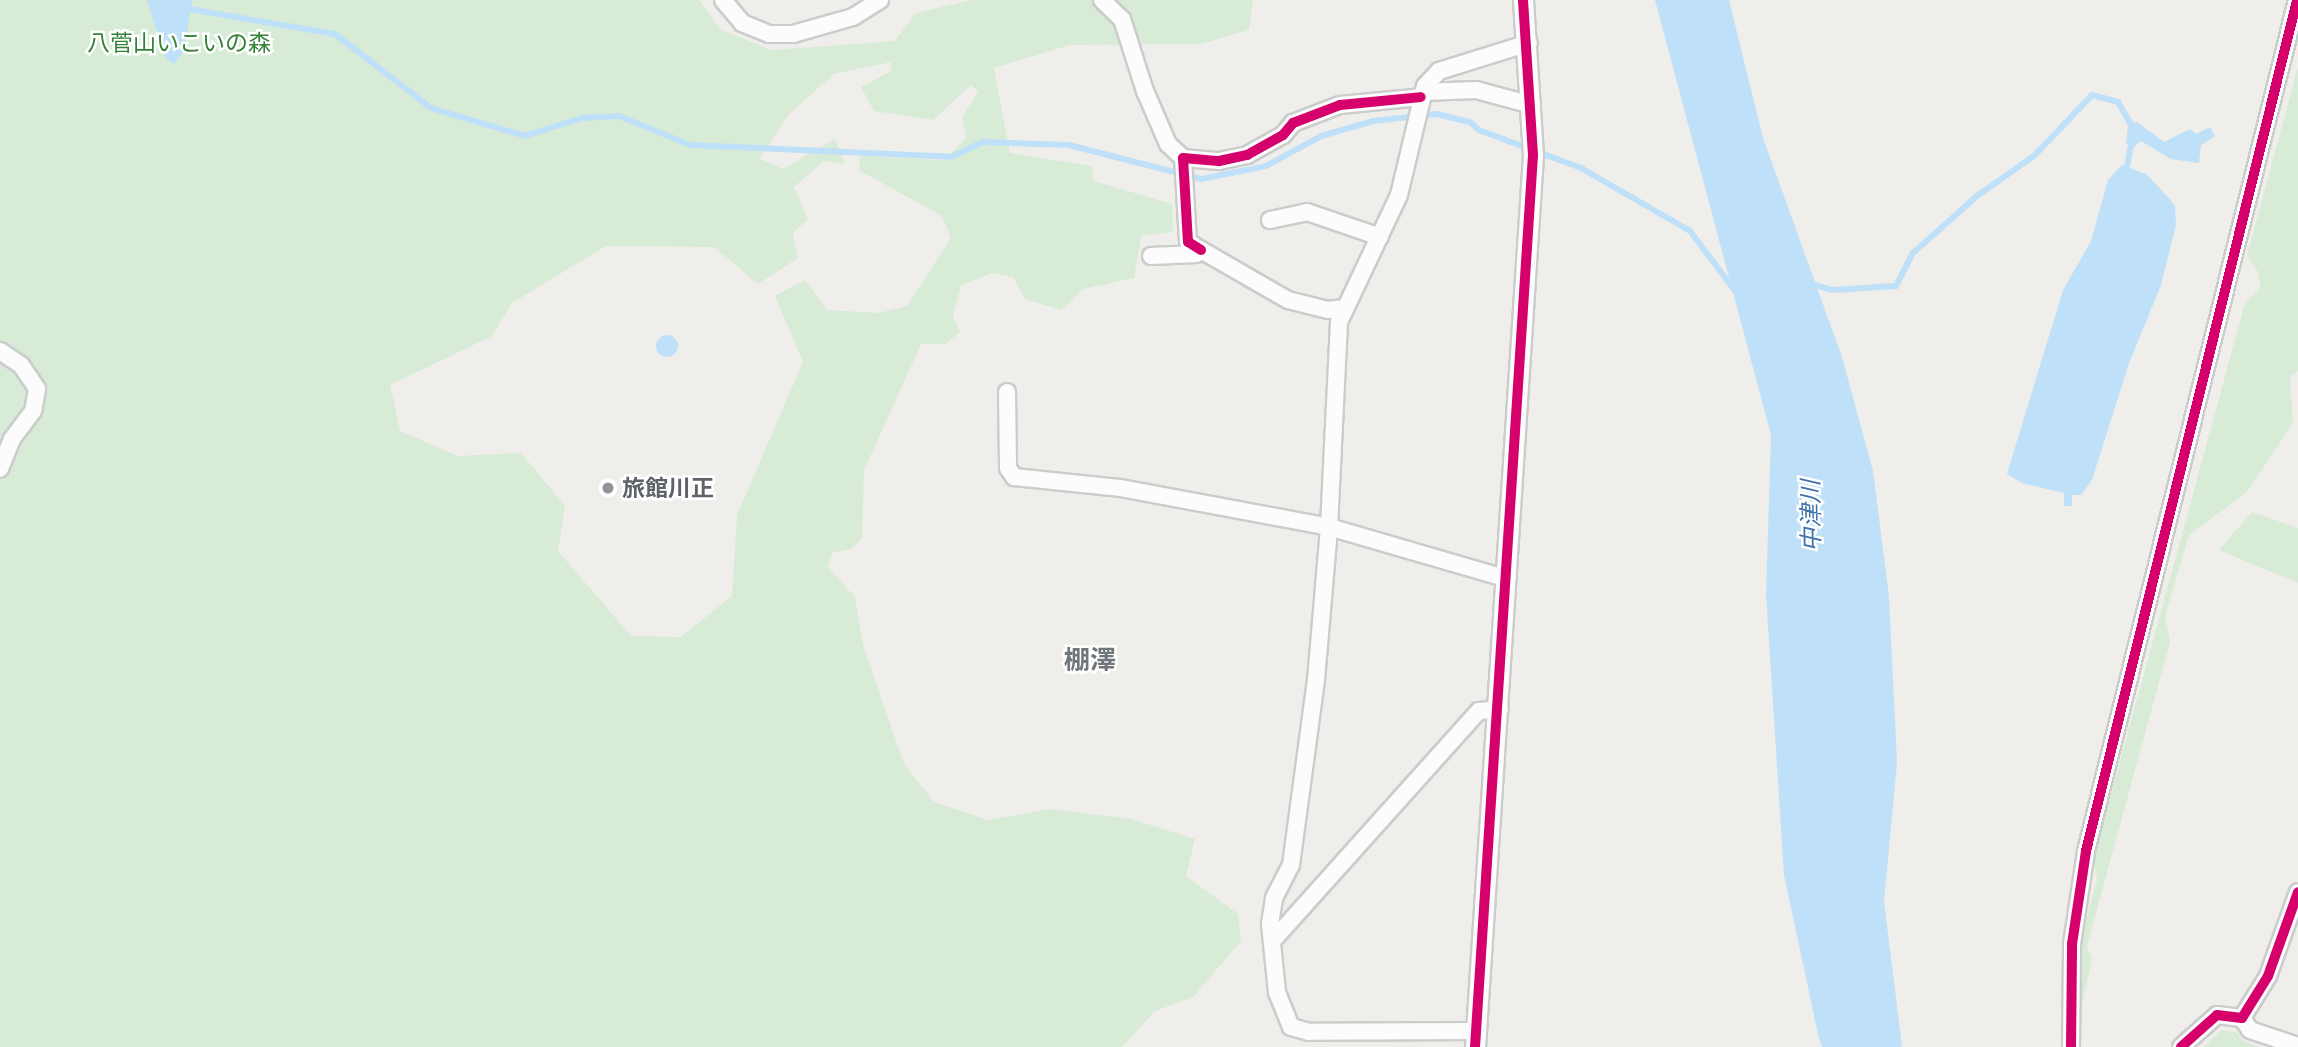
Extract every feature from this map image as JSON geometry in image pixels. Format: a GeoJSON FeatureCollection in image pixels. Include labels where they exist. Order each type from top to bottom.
{"type":"FeatureCollection","features":[{"type":"Feature","properties":{"kind":"street"},"geometry":{"type":"LineString","coordinates":[[723,0],[742,23],[769,34],[793,34],[853,17],[880,0]]}},
{"type":"Feature","properties":{"kind":"street"},"geometry":{"type":"LineString","coordinates":[[1102,0],[1122,19],[1158,123],[1168,144],[1183,163],[1188,242],[1288,300],[1328,310],[1344,308]]}},
{"type":"Feature","properties":{"kind":"street"},"geometry":{"type":"LineString","coordinates":[[1523,0],[1529,43],[1533,155],[1500,709],[1476,1039],[1309,1031],[1291,1027],[1277,992],[1275,938],[1270,924],[1274,898],[1291,865],[1317,680],[1329,527],[1339,322],[1399,195],[1422,97],[1438,71],[1529,43]]}},
{"type":"Feature","properties":{"kind":"street"},"geometry":{"type":"LineString","coordinates":[[2071,1047],[2072,944],[2086,851],[2297,0]]}},
{"type":"Feature","properties":{"kind":"street"},"geometry":{"type":"LineString","coordinates":[[1183,163],[1219,161],[1247,155],[1283,135],[1293,123],[1340,104],[1476,90],[1532,106]]}},
{"type":"Feature","properties":{"kind":"street"},"geometry":{"type":"LineString","coordinates":[[1270,220],[1307,212],[1380,237]]}},
{"type":"Feature","properties":{"kind":"street"},"geometry":{"type":"LineString","coordinates":[[1150,256],[1196,254],[1201,250]]}},
{"type":"Feature","properties":{"kind":"street"},"geometry":{"type":"LineString","coordinates":[[0,351],[21,365],[37,389],[33,411],[12,439],[0,470]]}},
{"type":"Feature","properties":{"kind":"street"},"geometry":{"type":"LineString","coordinates":[[1007,392],[1009,471],[1014,477],[1121,488],[1329,527],[1508,579]]}},
{"type":"Feature","properties":{"kind":"street"},"geometry":{"type":"LineString","coordinates":[[1275,938],[1479,711],[1500,709]]}},
{"type":"Feature","properties":{"kind":"street"},"geometry":{"type":"LineString","coordinates":[[2242,1018],[2268,976],[2298,892]]}},
{"type":"Feature","properties":{"kind":"street"},"geometry":{"type":"LineString","coordinates":[[2181,1047],[2217,1015],[2242,1018],[2250,1030],[2298,1046]]}},
{"type":"Feature","properties":{"kind":"green space","name":"八菅山いこいの森"},"geometry":{"type":"Polygon","coordinates":[[[0,0],[699,0],[721,30],[772,50],[895,41],[916,13],[972,0],[1253,0],[1249,30],[1201,44],[1070,45],[994,68],[1010,153],[1092,166],[1094,181],[1172,204],[1173,232],[1141,236],[1134,278],[1083,289],[1061,310],[1025,299],[1013,277],[992,273],[961,285],[953,316],[960,332],[945,344],[921,344],[864,470],[862,538],[851,549],[832,553],[828,568],[855,597],[863,645],[904,764],[934,802],[988,820],[1050,809],[1131,819],[1195,839],[1186,876],[1238,914],[1241,941],[1193,997],[1155,1011],[1122,1047],[0,1047],[0,0]],[[891,62],[834,74],[789,114],[759,159],[783,169],[835,139],[845,164],[824,161],[794,187],[808,219],[793,233],[798,258],[758,284],[714,247],[606,246],[512,303],[492,336],[390,385],[400,431],[458,456],[521,453],[565,506],[558,551],[631,636],[681,637],[732,596],[737,515],[803,362],[775,296],[805,280],[827,310],[878,313],[907,306],[951,238],[942,216],[859,170],[860,156],[945,160],[966,138],[962,117],[978,92],[971,85],[933,120],[874,111],[861,87],[891,71],[891,62]]]}},
{"type":"Feature","properties":{"kind":"green space"},"geometry":{"type":"Polygon","coordinates":[[[2298,67],[2298,371],[2290,377],[2293,423],[2247,492],[2189,535],[2165,616],[2170,642],[2087,946],[2092,959],[2081,1009],[2077,1003],[2081,939],[2097,879],[2093,861],[2245,303],[2261,288],[2258,272],[2247,256],[2298,67]]]}},
{"type":"Feature","properties":{"kind":"green space"},"geometry":{"type":"Polygon","coordinates":[[[2252,512],[2298,528],[2298,583],[2219,550],[2252,512]]]}},
{"type":"Feature","properties":{"kind":"green space"},"geometry":{"type":"Polygon","coordinates":[[[2221,1030],[2236,1032],[2245,1042],[2260,1047],[2204,1047],[2221,1030]]]}},
{"type":"Feature","properties":{"kind":"water"},"geometry":{"type":"Polygon","coordinates":[[[147,0],[192,0],[184,51],[174,64],[165,58],[147,0]]]}},
{"type":"Feature","properties":{"kind":"water","name":"中津川"},"geometry":{"type":"Polygon","coordinates":[[[1655,0],[1729,0],[1763,138],[1842,357],[1873,471],[1889,596],[1897,763],[1884,901],[1902,1047],[1822,1047],[1819,1039],[1784,875],[1766,594],[1771,435],[1655,0]]]}},
{"type":"Feature","properties":{"kind":"water"},"geometry":{"type":"Polygon","coordinates":[[[2137,122],[2164,142],[2190,129],[2196,134],[2210,127],[2215,136],[2201,145],[2199,163],[2171,159],[2141,141],[2134,147],[2126,144],[2128,126],[2137,122]]]}},
{"type":"Feature","properties":{"kind":"water"},"geometry":{"type":"Polygon","coordinates":[[[2122,165],[2146,174],[2168,197],[2175,206],[2176,225],[2161,285],[2129,363],[2092,480],[2081,495],[2072,495],[2072,506],[2064,506],[2064,493],[2022,483],[2007,474],[2063,290],[2091,241],[2108,180],[2122,165]]]}},
{"type":"Feature","properties":{"kind":"water"},"geometry":{"type":"Polygon","coordinates":[[[667,335],[675,338],[678,346],[675,354],[667,357],[659,354],[656,346],[659,338],[667,335]]]}},
{"type":"Feature","properties":{"kind":"waterway"},"geometry":{"type":"LineString","coordinates":[[173,0],[178,7],[335,34],[431,108],[525,136],[582,118],[619,116],[690,145],[951,157],[983,142],[1069,145],[1201,179],[1266,166],[1321,136],[1373,121],[1437,114],[1470,122],[1479,130],[1581,168],[1690,231],[1736,292]]}},
{"type":"Feature","properties":{"kind":"waterway"},"geometry":{"type":"LineString","coordinates":[[1810,283],[1832,290],[1896,286],[1913,253],[1977,196],[2034,156],[2092,95],[2118,102],[2134,130]]}},
{"type":"Feature","properties":{"kind":"waterway"},"geometry":{"type":"LineString","coordinates":[[2126,171],[2132,140]]}},
{"type":"Feature","properties":{"kind":"cycle path"},"geometry":{"type":"LineString","coordinates":[[1475,1047],[1533,155],[1523,0]]}},
{"type":"Feature","properties":{"kind":"cycle path"},"geometry":{"type":"LineString","coordinates":[[2071,1047],[2072,944],[2086,851],[2297,0]]}},
{"type":"Feature","properties":{"kind":"cycle path"},"geometry":{"type":"LineString","coordinates":[[1201,250],[1188,242],[1183,158],[1219,161],[1247,155],[1283,135],[1293,123],[1340,105],[1421,97]]}},
{"type":"Feature","properties":{"kind":"cycle path"},"geometry":{"type":"LineString","coordinates":[[2181,1047],[2217,1015],[2242,1018],[2268,976],[2298,892]]}},
{"type":"Feature","properties":{"kind":"place","name":"旅館川正"},"geometry":{"type":"Point","coordinates":[608,488]}},
{"type":"Feature","properties":{"kind":"district","name":"棚澤"},"geometry":{"type":"Point","coordinates":[1090,660]}}]}
